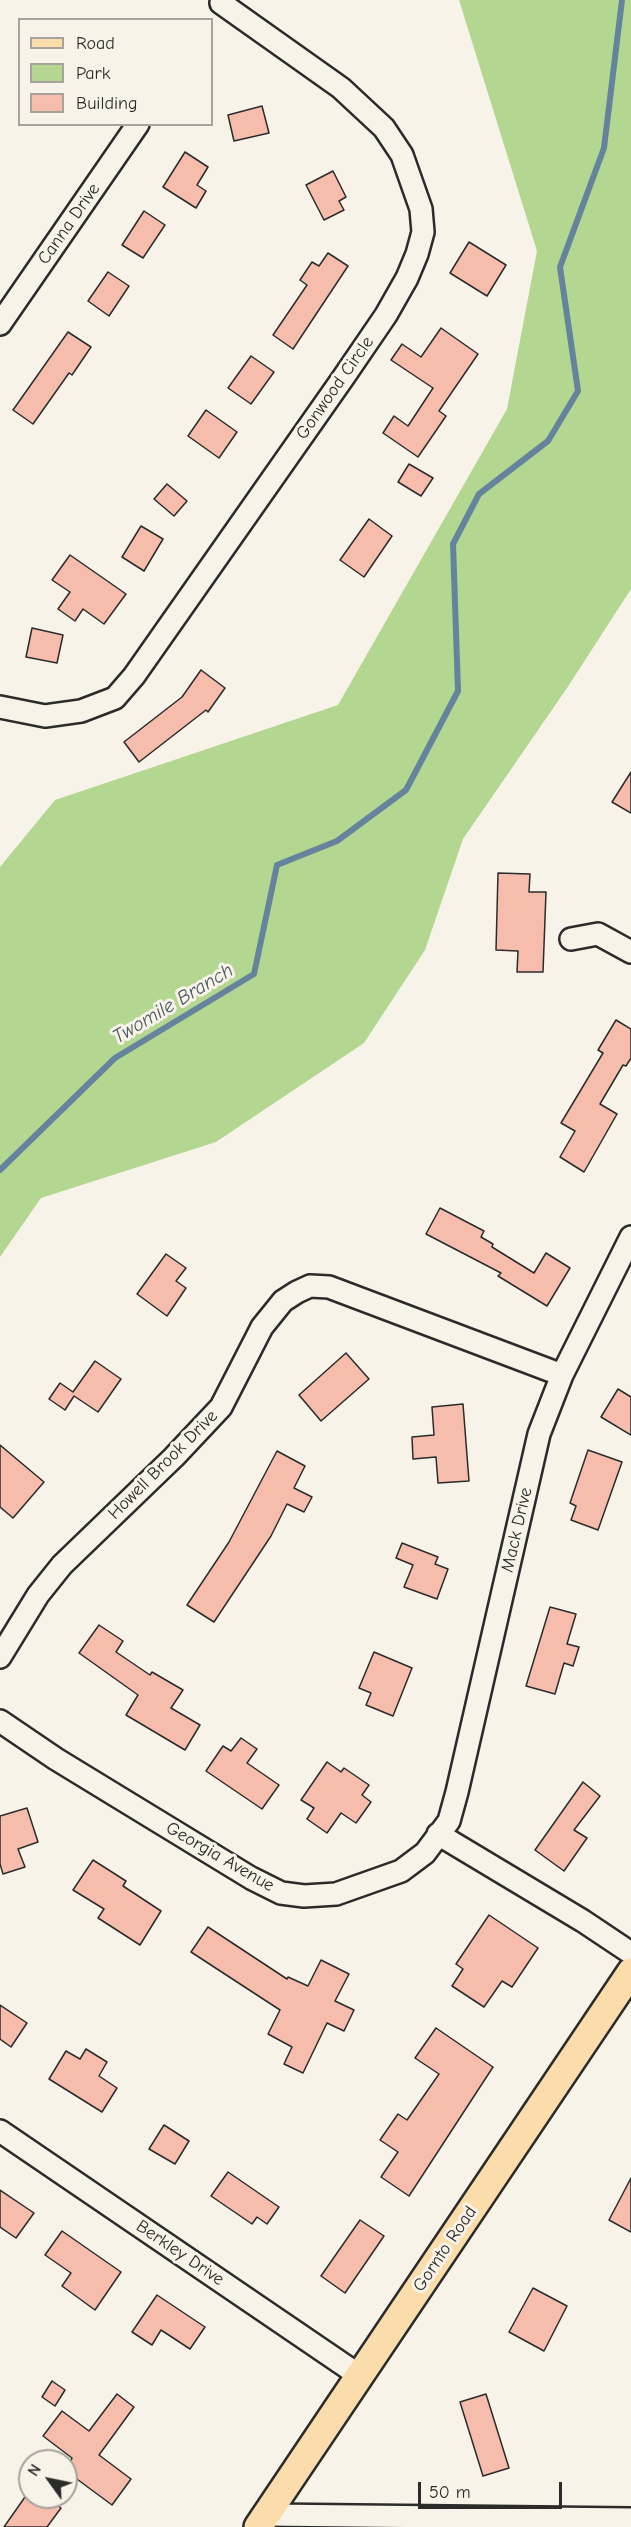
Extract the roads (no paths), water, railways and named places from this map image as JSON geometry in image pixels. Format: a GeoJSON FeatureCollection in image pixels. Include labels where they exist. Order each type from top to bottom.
{"type":"FeatureCollection","features":[{"type":"Feature","properties":{"kind":"main road","name":"Gornto Road"},"geometry":{"type":"LineString","coordinates":[[263,2521],[631,1971]]}},
{"type":"Feature","properties":{"kind":"street","name":"Gonwood Circle"},"geometry":{"type":"LineString","coordinates":[[0,707],[45,716],[81,711],[115,698],[134,676],[350,369],[391,306],[417,254],[423,232],[421,209],[402,155],[384,128],[341,87],[218,8]]}},
{"type":"Feature","properties":{"kind":"street","name":"Canna Drive"},"geometry":{"type":"LineString","coordinates":[[0,324],[137,126]]}},
{"type":"Feature","properties":{"kind":"street"},"geometry":{"type":"LineString","coordinates":[[571,939],[598,934],[631,952]]}},
{"type":"Feature","properties":{"kind":"street","name":"Mack Drive"},"geometry":{"type":"LineString","coordinates":[[438,1834],[449,1821],[457,1792],[538,1434],[562,1375],[631,1237]]}},
{"type":"Feature","properties":{"kind":"street","name":"Howell Brook Drive"},"geometry":{"type":"LineString","coordinates":[[0,1657],[38,1595],[62,1565],[174,1457],[221,1407],[262,1327],[283,1301],[297,1292],[310,1286],[329,1287],[562,1375]]}},
{"type":"Feature","properties":{"kind":"street","name":"Georgia Avenue"},"geometry":{"type":"LineString","coordinates":[[0,1721],[57,1759],[210,1853],[281,1893],[304,1896],[336,1894],[367,1885],[401,1871],[425,1853],[438,1834]]}},
{"type":"Feature","properties":{"kind":"street"},"geometry":{"type":"LineString","coordinates":[[438,1834],[583,1921],[631,1953]]}},
{"type":"Feature","properties":{"kind":"street","name":"Berkley Drive"},"geometry":{"type":"LineString","coordinates":[[0,2131],[360,2376]]}},
{"type":"Feature","properties":{"kind":"street"},"geometry":{"type":"LineString","coordinates":[[263,2521],[631,2519]]}},
{"type":"Feature","properties":{"kind":"waterway","name":"Twomile Branch"},"geometry":{"type":"LineString","coordinates":[[0,1170],[115,1058],[254,974],[277,865],[337,841],[406,790],[458,691],[453,544],[479,494],[548,441],[578,391],[560,267],[604,148],[622,0]]}}]}
